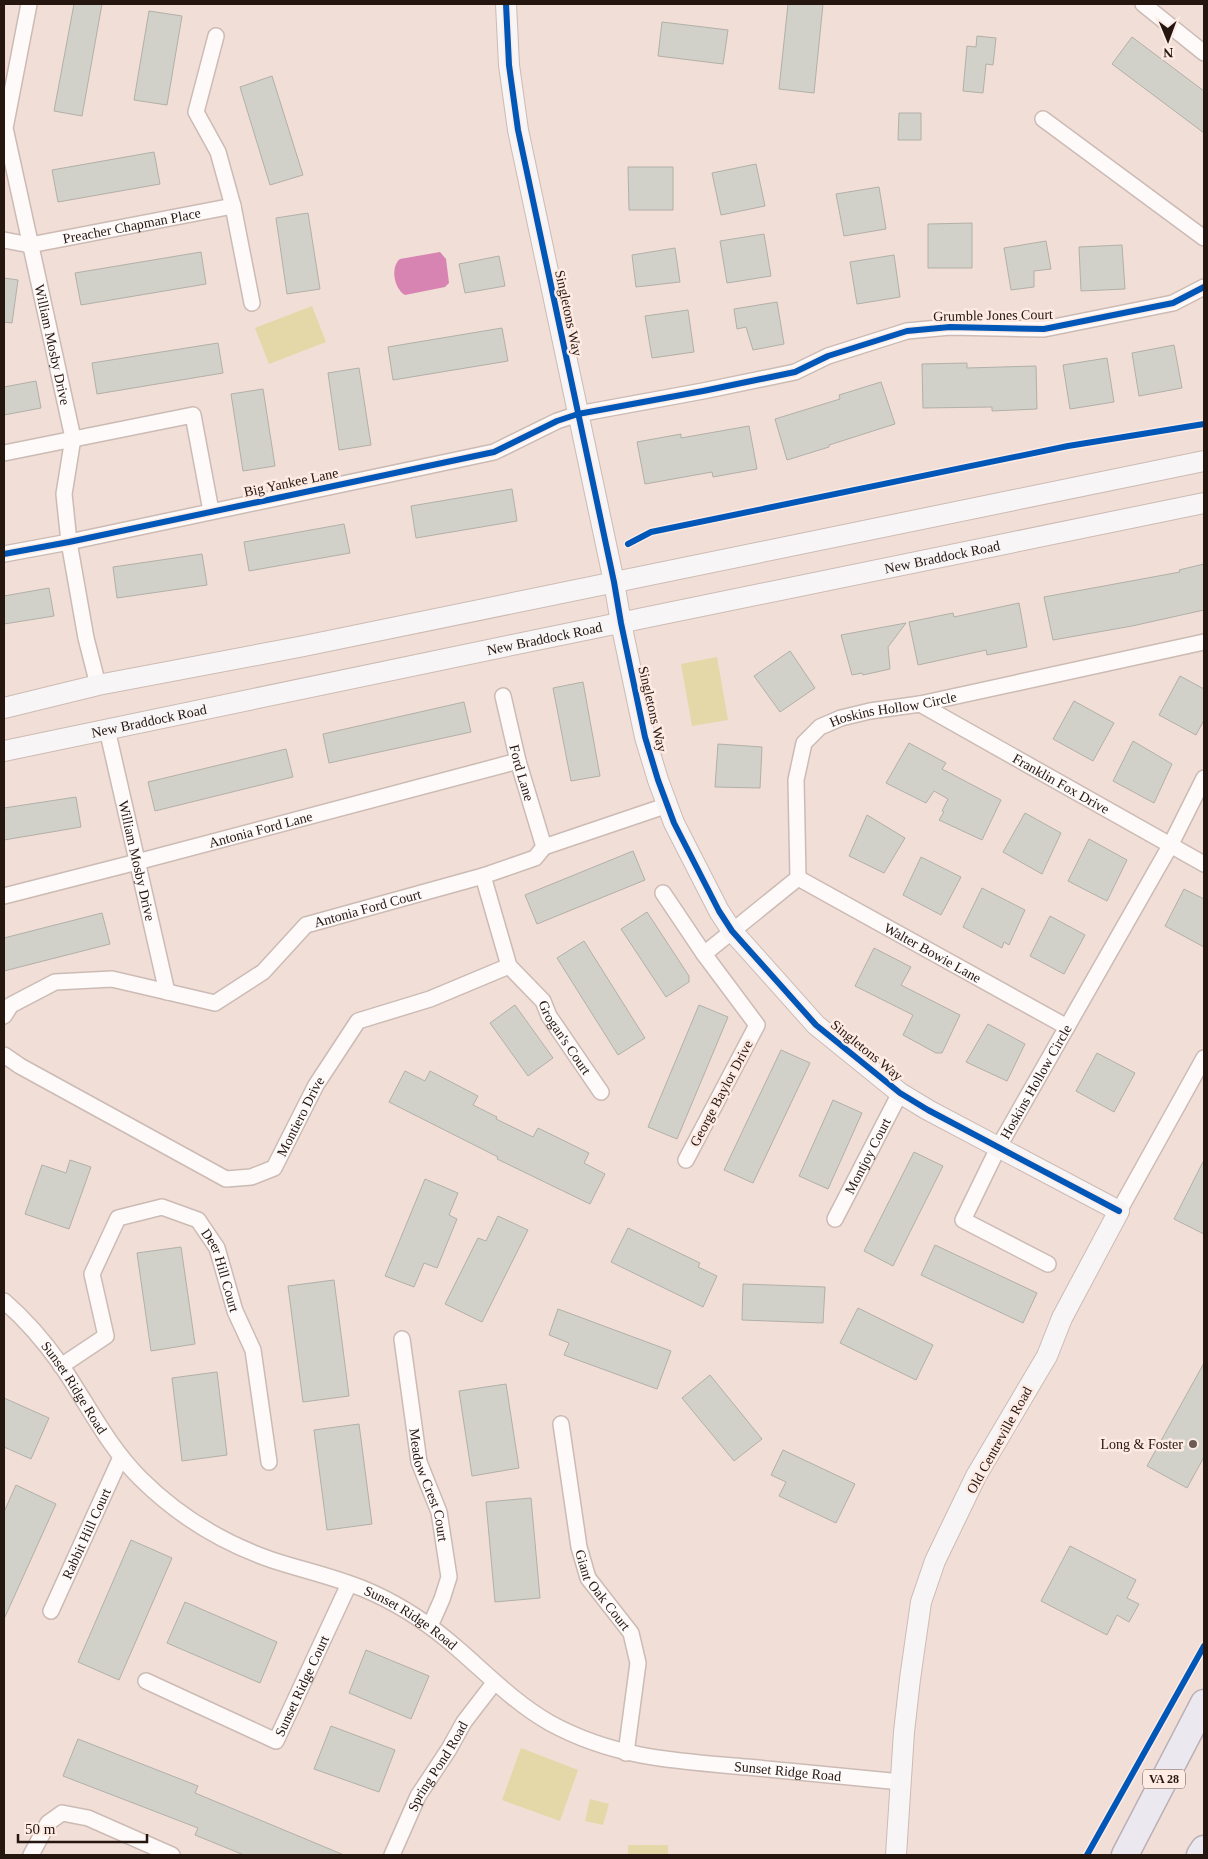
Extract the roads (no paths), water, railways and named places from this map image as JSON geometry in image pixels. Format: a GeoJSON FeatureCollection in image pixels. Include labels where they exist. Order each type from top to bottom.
{"type":"FeatureCollection","features":[{"type":"Feature","properties":{"kind":"highway","name":"VA 28"},"geometry":{"type":"LineString","coordinates":[[1125,1855],[1204,1703]]}},
{"type":"Feature","properties":{"kind":"highway"},"geometry":{"type":"LineString","coordinates":[[1200,1855],[1204,1849]]}},
{"type":"Feature","properties":{"kind":"main road","name":"Singletons Way"},"geometry":{"type":"LineString","coordinates":[[506,4],[509,65],[518,130],[645,737],[658,780],[686,850],[732,931],[816,1025],[900,1093],[998,1148],[1119,1211]]}},
{"type":"Feature","properties":{"kind":"main road"},"geometry":{"type":"LineString","coordinates":[[4,708],[98,685],[304,646],[1204,461]]}},
{"type":"Feature","properties":{"kind":"main road","name":"New Braddock Road"},"geometry":{"type":"LineString","coordinates":[[4,751],[1204,503]]}},
{"type":"Feature","properties":{"kind":"main road","name":"Old Centreville Road"},"geometry":{"type":"LineString","coordinates":[[896,1855],[904,1732],[918,1618],[936,1561],[976,1476],[1047,1356],[1062,1318],[1119,1211]]}},
{"type":"Feature","properties":{"kind":"street","name":"William Mosby Drive"},"geometry":{"type":"LineString","coordinates":[[29,4],[5,128],[73,438],[64,494],[69,542],[86,638],[98,685]]}},
{"type":"Feature","properties":{"kind":"street"},"geometry":{"type":"LineString","coordinates":[[1143,4],[1204,53]]}},
{"type":"Feature","properties":{"kind":"street"},"geometry":{"type":"LineString","coordinates":[[216,36],[196,112],[218,152],[233,206],[252,303]]}},
{"type":"Feature","properties":{"kind":"street"},"geometry":{"type":"LineString","coordinates":[[1044,119],[1204,238]]}},
{"type":"Feature","properties":{"kind":"street","name":"Preacher Chapman Place"},"geometry":{"type":"LineString","coordinates":[[30,245],[233,206]]}},
{"type":"Feature","properties":{"kind":"street"},"geometry":{"type":"LineString","coordinates":[[4,240],[30,245]]}},
{"type":"Feature","properties":{"kind":"street","name":"Grumble Jones Court"},"geometry":{"type":"LineString","coordinates":[[578,414],[795,372],[828,356],[907,331],[950,327],[1044,329],[1173,303],[1204,287]]}},
{"type":"Feature","properties":{"kind":"street","name":"Big Yankee Lane"},"geometry":{"type":"LineString","coordinates":[[4,554],[494,452],[557,421],[578,414]]}},
{"type":"Feature","properties":{"kind":"street"},"geometry":{"type":"LineString","coordinates":[[4,453],[193,415],[211,511]]}},
{"type":"Feature","properties":{"kind":"street","name":"Hoskins Hollow Circle"},"geometry":{"type":"LineString","coordinates":[[798,878],[796,780],[804,743],[820,727],[841,718],[870,711],[920,704],[1204,642]]}},
{"type":"Feature","properties":{"kind":"street","name":"Ford Lane"},"geometry":{"type":"LineString","coordinates":[[503,696],[518,761],[544,846]]}},
{"type":"Feature","properties":{"kind":"street","name":"Franklin Fox Drive"},"geometry":{"type":"LineString","coordinates":[[920,704],[1204,864]]}},
{"type":"Feature","properties":{"kind":"street","name":"William Mosby Drive"},"geometry":{"type":"LineString","coordinates":[[107,729],[167,992]]}},
{"type":"Feature","properties":{"kind":"street","name":"Antonia Ford Lane"},"geometry":{"type":"LineString","coordinates":[[4,896],[518,761]]}},
{"type":"Feature","properties":{"kind":"street","name":"Hoskins Hollow Circle"},"geometry":{"type":"LineString","coordinates":[[1048,1264],[963,1220],[998,1148],[1170,846],[1204,778]]}},
{"type":"Feature","properties":{"kind":"street","name":"Antonia Ford Court"},"geometry":{"type":"LineString","coordinates":[[4,1016],[11,1005],[55,982],[112,978],[214,1003],[263,972],[306,925],[483,876],[535,858],[544,846],[668,805]]}},
{"type":"Feature","properties":{"kind":"street","name":"Grogan's Court"},"geometry":{"type":"LineString","coordinates":[[483,876],[509,966],[543,1001],[549,1016],[601,1092]]}},
{"type":"Feature","properties":{"kind":"street"},"geometry":{"type":"LineString","coordinates":[[704,954],[798,878]]}},
{"type":"Feature","properties":{"kind":"street","name":"Walter Bowie Lane"},"geometry":{"type":"LineString","coordinates":[[798,878],[1067,1026]]}},
{"type":"Feature","properties":{"kind":"street","name":"George Baylor Drive"},"geometry":{"type":"LineString","coordinates":[[663,892],[704,954],[757,1025],[686,1160]]}},
{"type":"Feature","properties":{"kind":"street","name":"Montiero Drive"},"geometry":{"type":"LineString","coordinates":[[4,1055],[20,1066],[226,1179],[251,1177],[274,1168],[316,1085],[358,1021],[430,999],[509,966]]}},
{"type":"Feature","properties":{"kind":"street","name":"Old Centreville Road"},"geometry":{"type":"LineString","coordinates":[[1119,1211],[1204,1058]]}},
{"type":"Feature","properties":{"kind":"street","name":"Montjoy Court"},"geometry":{"type":"LineString","coordinates":[[835,1219],[900,1093]]}},
{"type":"Feature","properties":{"kind":"street","name":"Deer Hill Court"},"geometry":{"type":"LineString","coordinates":[[62,1366],[106,1336],[92,1274],[118,1218],[162,1207],[198,1220],[217,1248],[235,1311],[253,1350],[269,1462]]}},
{"type":"Feature","properties":{"kind":"street","name":"Sunset Ridge Road"},"geometry":{"type":"LineString","coordinates":[[4,1301],[40,1336],[62,1366],[100,1429],[121,1457],[140,1478],[173,1507],[206,1530],[242,1548],[349,1584],[396,1604],[430,1626],[518,1703],[550,1723],[590,1742],[626,1753],[660,1759],[901,1782]]}},
{"type":"Feature","properties":{"kind":"street","name":"Meadow Crest Court"},"geometry":{"type":"LineString","coordinates":[[402,1338],[419,1462],[439,1512],[449,1577],[430,1626]]}},
{"type":"Feature","properties":{"kind":"street","name":"Giant Oak Court"},"geometry":{"type":"LineString","coordinates":[[561,1424],[579,1547],[588,1578],[631,1633],[638,1664],[626,1753]]}},
{"type":"Feature","properties":{"kind":"street","name":"Rabbit Hill Court"},"geometry":{"type":"LineString","coordinates":[[51,1611],[121,1457]]}},
{"type":"Feature","properties":{"kind":"street","name":"Sunset Ridge Court"},"geometry":{"type":"LineString","coordinates":[[146,1681],[276,1741],[349,1584]]}},
{"type":"Feature","properties":{"kind":"street","name":"Spring Pond Road"},"geometry":{"type":"LineString","coordinates":[[392,1855],[418,1796],[449,1750],[464,1722],[494,1683]]}},
{"type":"Feature","properties":{"kind":"street"},"geometry":{"type":"LineString","coordinates":[[31,1855],[48,1822],[62,1813],[88,1818],[172,1855]]}},
{"type":"Feature","properties":{"kind":"place","name":"Long & Foster"},"geometry":{"type":"Point","coordinates":[1193,1444]}}]}
